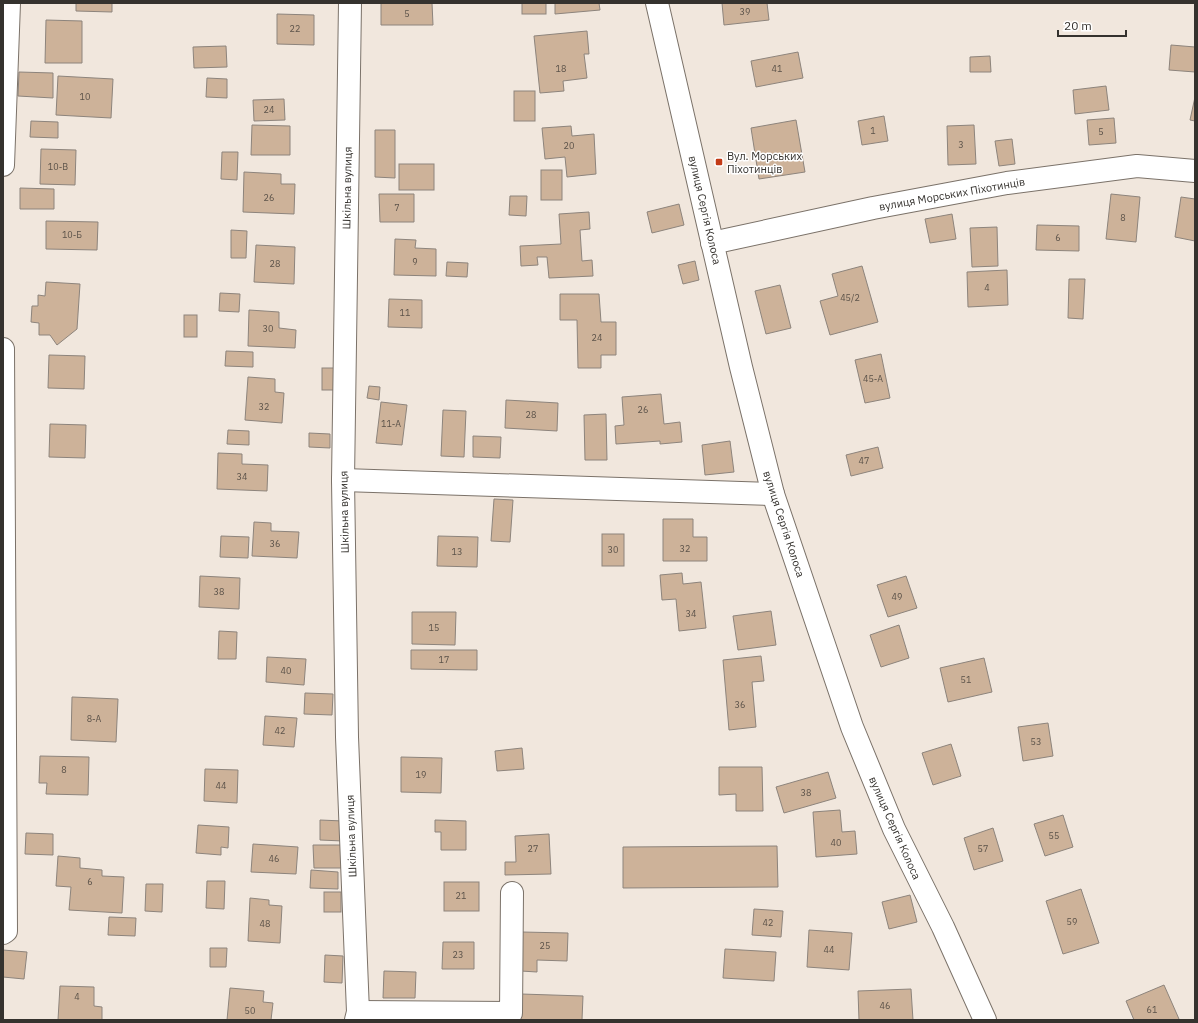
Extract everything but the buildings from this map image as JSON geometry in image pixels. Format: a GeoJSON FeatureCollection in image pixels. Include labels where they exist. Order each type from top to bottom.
{"type":"FeatureCollection","features":[{"type":"Feature","properties":{"kind":"street"},"geometry":{"type":"LineString","coordinates":[[3,165],[9,3]]}},
{"type":"Feature","properties":{"kind":"street","name":"Шкільна вулиця"},"geometry":{"type":"LineString","coordinates":[[350,3],[343,480],[347,737],[357,1016]]}},
{"type":"Feature","properties":{"kind":"street","name":"вулиця Сергія Колоса"},"geometry":{"type":"LineString","coordinates":[[658,3],[740,366],[773,494],[852,727],[894,829],[943,927],[985,1020]]}},
{"type":"Feature","properties":{"kind":"street","name":"вулиця Морських Піхотинців"},"geometry":{"type":"LineString","coordinates":[[712,243],[873,208],[1007,183],[1137,166],[1195,171]]}},
{"type":"Feature","properties":{"kind":"street"},"geometry":{"type":"LineString","coordinates":[[3,349],[6,931],[3,933]]}},
{"type":"Feature","properties":{"kind":"street"},"geometry":{"type":"LineString","coordinates":[[343,480],[773,494]]}},
{"type":"Feature","properties":{"kind":"street"},"geometry":{"type":"LineString","coordinates":[[357,1016],[511,1013],[512,893]]}},
{"type":"Feature","properties":{"kind":"place","name":"Вул. Морських Піхотинців"},"geometry":{"type":"Point","coordinates":[719,162]}}]}
